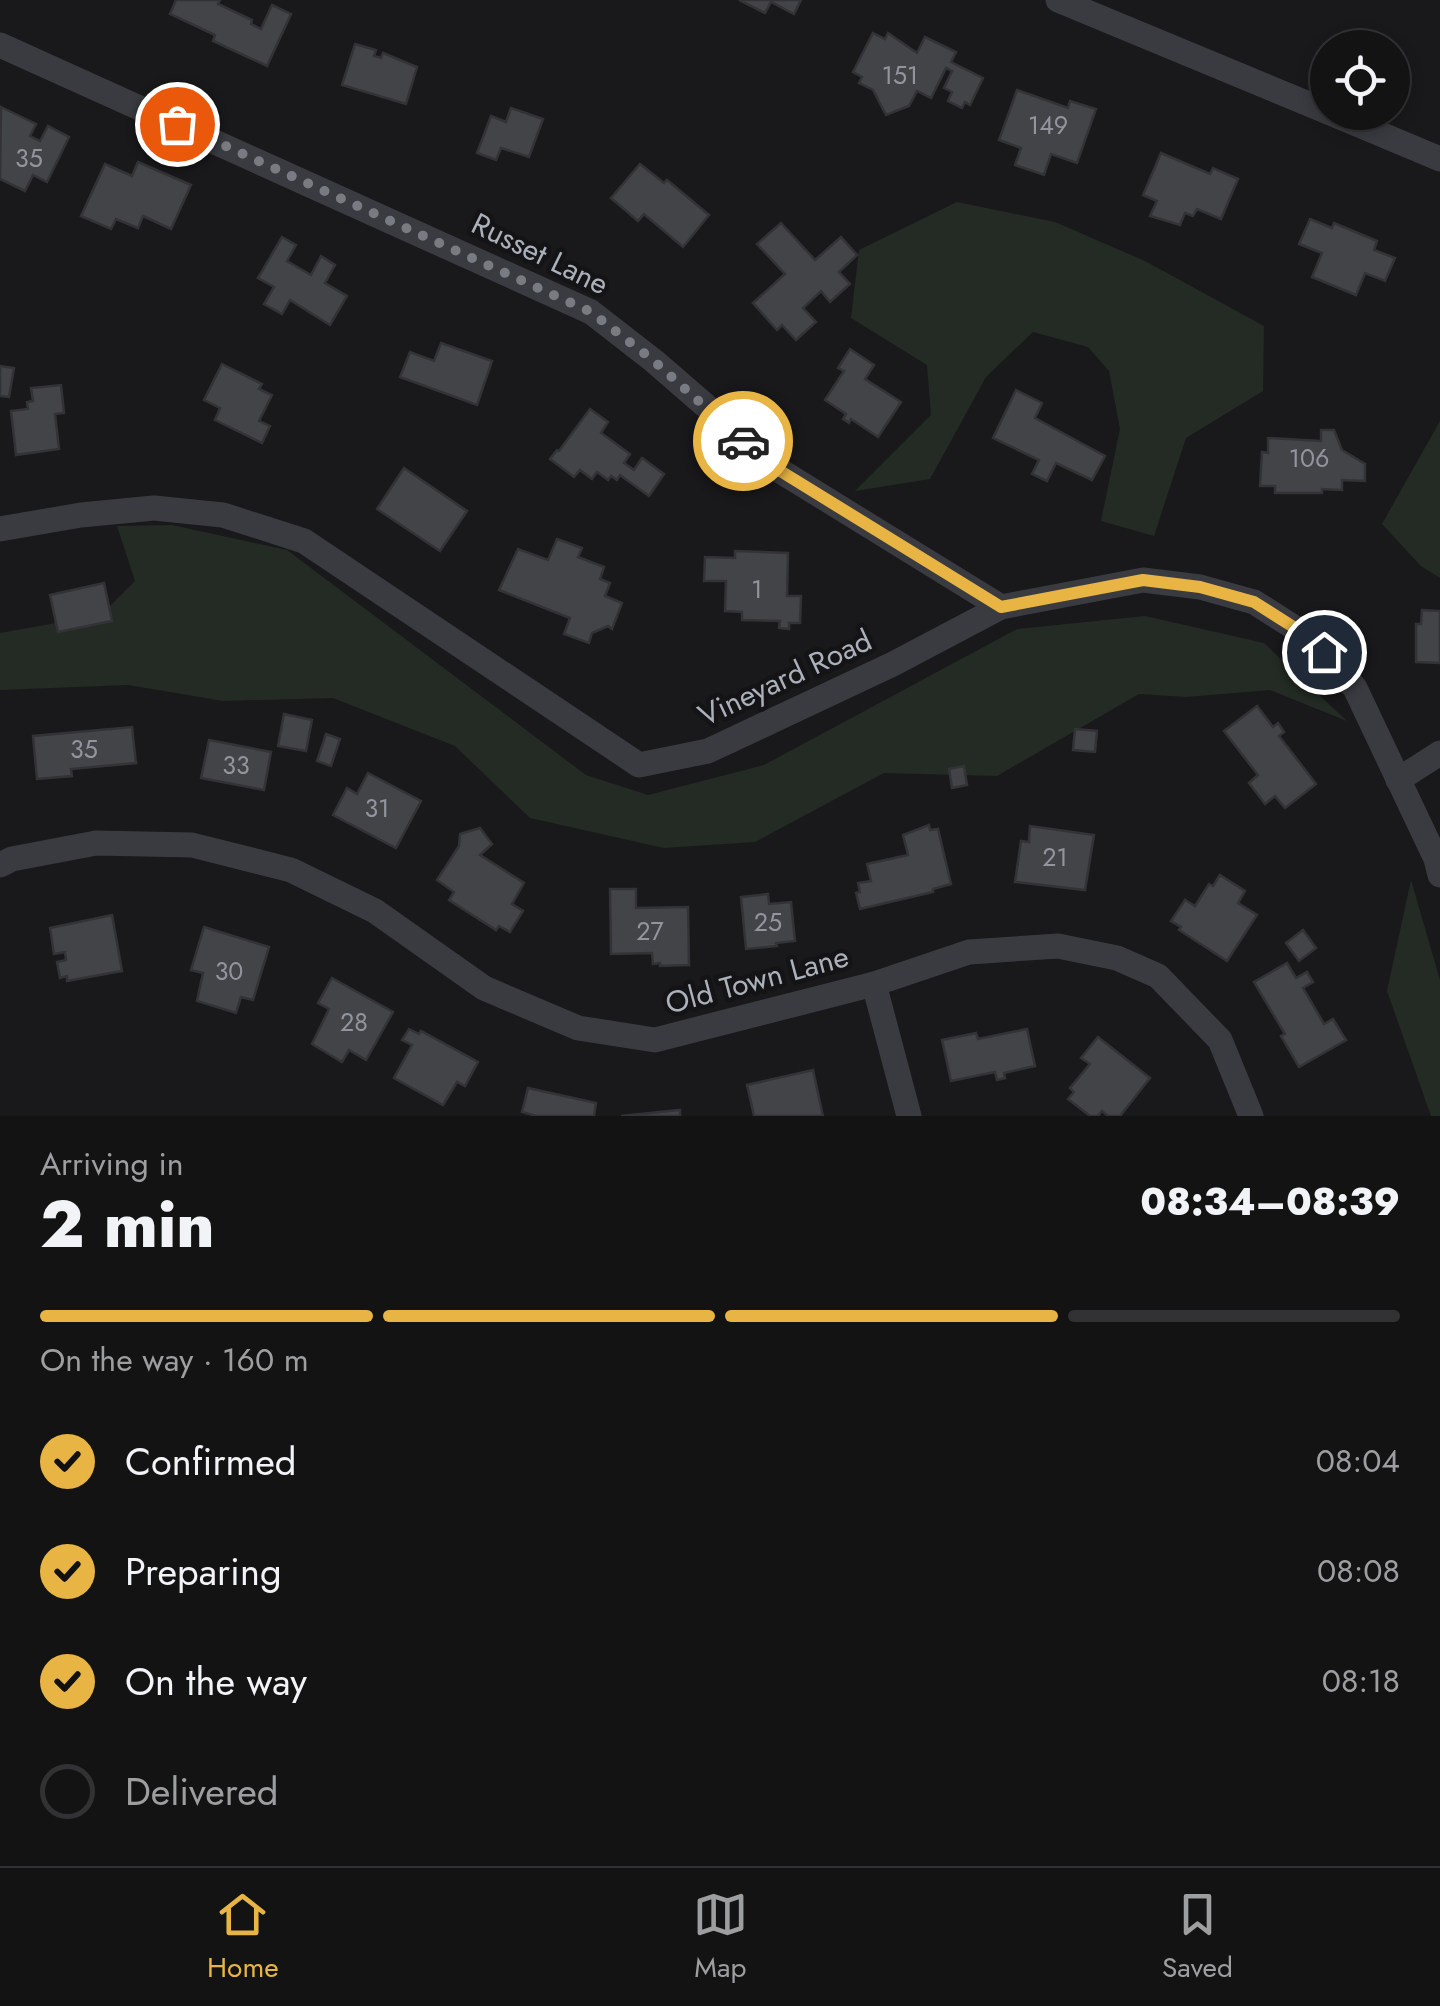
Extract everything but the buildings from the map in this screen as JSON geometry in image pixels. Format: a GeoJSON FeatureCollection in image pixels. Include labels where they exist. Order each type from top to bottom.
{"type":"FeatureCollection","features":[{"type":"Feature","properties":{"kind":"street"},"geometry":{"type":"LineString","coordinates":[[1058,0],[1310,105]]}},
{"type":"Feature","properties":{"kind":"street","name":"Russet Lane"},"geometry":{"type":"LineString","coordinates":[[0,45],[591,312],[782,472],[1001,607]]}},
{"type":"Feature","properties":{"kind":"street"},"geometry":{"type":"LineString","coordinates":[[1371,130],[1440,159]]}},
{"type":"Feature","properties":{"kind":"street","name":"Vineyard Road"},"geometry":{"type":"LineString","coordinates":[[0,529],[80,514],[154,508],[223,515],[304,540],[639,765],[708,751],[893,664],[1001,607],[1143,580],[1200,587],[1254,602],[1295,628],[1324,652],[1355,688],[1440,875]]}},
{"type":"Feature","properties":{"kind":"street"},"geometry":{"type":"LineString","coordinates":[[1398,780],[1440,753]]}},
{"type":"Feature","properties":{"kind":"street","name":"Old Town Lane"},"geometry":{"type":"LineString","coordinates":[[0,865],[12,859],[96,843],[192,845],[291,870],[376,911],[484,988],[578,1028],[655,1040],[874,984],[969,952],[1058,946],[1117,958],[1158,976],[1220,1040],[1251,1116]]}},
{"type":"Feature","properties":{"kind":"street"},"geometry":{"type":"LineString","coordinates":[[874,984],[908,1116]]}},
{"type":"Feature","properties":{"kind":"shaded area"},"geometry":{"type":"Polygon","coordinates":[[[957,202],[1055,222],[1145,261],[1264,326],[1263,391],[1186,438],[1154,536],[1101,521],[1120,429],[1109,371],[1088,347],[1033,332],[986,377],[930,479],[855,491],[931,415],[927,365],[851,318],[859,250],[957,202]]]}},
{"type":"Feature","properties":{"kind":"shaded area"},"geometry":{"type":"Polygon","coordinates":[[[1440,421],[1440,578],[1421,566],[1382,524],[1440,421]]]}},
{"type":"Feature","properties":{"kind":"shaded area"},"geometry":{"type":"Polygon","coordinates":[[[172,525],[287,550],[586,775],[648,795],[764,765],[1017,629],[1145,616],[1264,643],[1347,721],[1270,690],[1186,697],[1139,694],[997,776],[884,773],[755,842],[664,848],[530,818],[455,746],[333,698],[223,701],[128,685],[0,690],[0,633],[101,615],[135,581],[117,526],[172,525]]]}},
{"type":"Feature","properties":{"kind":"shaded area"},"geometry":{"type":"Polygon","coordinates":[[[1411,880],[1440,980],[1440,1116],[1431,1116],[1387,991],[1411,880]]]}},
{"type":"Feature","properties":{"kind":"way so far"},"geometry":{"type":"LineString","coordinates":[[177,124],[591,312],[654,361],[743,441]]}},
{"type":"Feature","properties":{"kind":"route"},"geometry":{"type":"LineString","coordinates":[[743,441],[782,472],[1001,607],[1143,580],[1200,587],[1254,602],[1324,652]]}}]}
